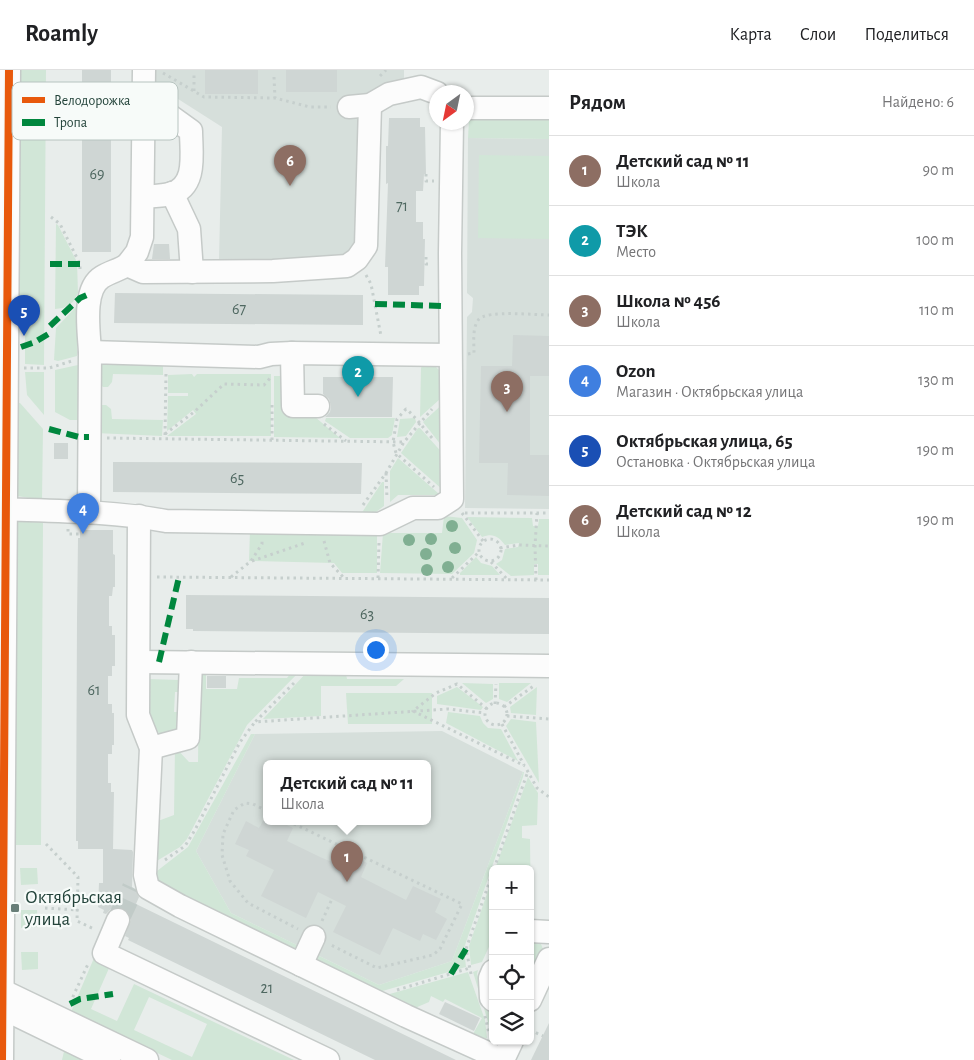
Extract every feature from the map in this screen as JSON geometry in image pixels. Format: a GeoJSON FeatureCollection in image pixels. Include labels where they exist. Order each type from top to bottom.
{"type":"FeatureCollection","features":[{"type":"Feature","properties":{"kind":"street"},"geometry":{"type":"LineString","coordinates":[[2,1060],[3,509],[9,70]]}},
{"type":"Feature","properties":{"kind":"street"},"geometry":{"type":"LineString","coordinates":[[127,265],[143,272],[273,271],[347,266],[356,259],[366,246],[360,106],[388,94],[427,83]]}},
{"type":"Feature","properties":{"kind":"street"},"geometry":{"type":"LineString","coordinates":[[474,108],[549,108]]}},
{"type":"Feature","properties":{"kind":"street"},"geometry":{"type":"LineString","coordinates":[[142,197],[172,193],[182,188],[192,172],[191,131],[178,122]]}},
{"type":"Feature","properties":{"kind":"street"},"geometry":{"type":"LineString","coordinates":[[3,509],[89,512],[140,516],[166,521],[262,522],[323,530],[380,524],[413,508],[438,508],[452,499],[450,354],[452,130]]}},
{"type":"Feature","properties":{"kind":"street"},"geometry":{"type":"LineString","coordinates":[[89,512],[89,294],[94,284],[101,277],[127,265],[137,252],[142,237],[143,140]]}},
{"type":"Feature","properties":{"kind":"street"},"geometry":{"type":"LineString","coordinates":[[172,193],[189,229],[192,272]]}},
{"type":"Feature","properties":{"kind":"street"},"geometry":{"type":"LineString","coordinates":[[90,352],[259,357],[271,354],[292,353],[450,354]]}},
{"type":"Feature","properties":{"kind":"street"},"geometry":{"type":"LineString","coordinates":[[292,353],[293,406],[318,406]]}},
{"type":"Feature","properties":{"kind":"street"},"geometry":{"type":"LineString","coordinates":[[140,516],[138,715],[151,748],[139,881],[180,906],[406,1016],[503,1060],[510,1045]]}},
{"type":"Feature","properties":{"kind":"street"},"geometry":{"type":"LineString","coordinates":[[139,662],[313,664],[544,673]]}},
{"type":"Feature","properties":{"kind":"street"},"geometry":{"type":"LineString","coordinates":[[151,748],[188,738],[191,662]]}},
{"type":"Feature","properties":{"kind":"street"},"geometry":{"type":"LineString","coordinates":[[534,931],[549,932]]}},
{"type":"Feature","properties":{"kind":"street"},"geometry":{"type":"LineString","coordinates":[[111,937],[328,1060]]}},
{"type":"Feature","properties":{"kind":"street"},"geometry":{"type":"LineString","coordinates":[[301,965],[314,937]]}},
{"type":"Feature","properties":{"kind":"street"},"geometry":{"type":"LineString","coordinates":[[534,991],[549,959]]}},
{"type":"Feature","properties":{"kind":"street"},"geometry":{"type":"LineString","coordinates":[[480,972],[490,978],[491,998],[488,1006]]}},
{"type":"Feature","properties":{"kind":"street"},"geometry":{"type":"LineString","coordinates":[[1,1000],[109,1060]]}},
{"type":"Feature","properties":{"kind":"street"},"geometry":{"type":"LineString","coordinates":[[1,1000],[147,1060]]}},
{"type":"Feature","properties":{"kind":"path"},"geometry":{"type":"LineString","coordinates":[[158,70],[178,82]]}},
{"type":"Feature","properties":{"kind":"path"},"geometry":{"type":"LineString","coordinates":[[194,75],[194,92]]}},
{"type":"Feature","properties":{"kind":"path"},"geometry":{"type":"LineString","coordinates":[[274,77],[275,98]]}},
{"type":"Feature","properties":{"kind":"path"},"geometry":{"type":"LineString","coordinates":[[178,82],[204,97],[275,98],[310,107],[360,106]]}},
{"type":"Feature","properties":{"kind":"path"},"geometry":{"type":"LineString","coordinates":[[426,174],[426,181]]}},
{"type":"Feature","properties":{"kind":"path"},"geometry":{"type":"LineString","coordinates":[[426,257],[426,264]]}},
{"type":"Feature","properties":{"kind":"path"},"geometry":{"type":"LineString","coordinates":[[356,259],[371,284],[384,354]]}},
{"type":"Feature","properties":{"kind":"path"},"geometry":{"type":"LineString","coordinates":[[450,354],[474,354],[475,330],[479,320],[488,314],[549,315]]}},
{"type":"Feature","properties":{"kind":"path"},"geometry":{"type":"LineString","coordinates":[[21,368],[49,368],[80,359],[90,352]]}},
{"type":"Feature","properties":{"kind":"path"},"geometry":{"type":"LineString","coordinates":[[165,436],[166,354]]}},
{"type":"Feature","properties":{"kind":"path"},"geometry":{"type":"LineString","coordinates":[[165,436],[224,384],[264,385],[272,376]]}},
{"type":"Feature","properties":{"kind":"path"},"geometry":{"type":"LineString","coordinates":[[361,508],[386,473],[396,453],[419,423],[443,400],[452,396]]}},
{"type":"Feature","properties":{"kind":"path"},"geometry":{"type":"LineString","coordinates":[[318,406],[318,419],[346,441]]}},
{"type":"Feature","properties":{"kind":"path"},"geometry":{"type":"LineString","coordinates":[[396,453],[393,442],[397,419],[406,409],[417,418],[419,423]]}},
{"type":"Feature","properties":{"kind":"path"},"geometry":{"type":"LineString","coordinates":[[89,437],[165,436],[404,442]]}},
{"type":"Feature","properties":{"kind":"path"},"geometry":{"type":"LineString","coordinates":[[462,513],[549,513]]}},
{"type":"Feature","properties":{"kind":"path"},"geometry":{"type":"LineString","coordinates":[[536,580],[535,546],[537,513]]}},
{"type":"Feature","properties":{"kind":"path"},"geometry":{"type":"LineString","coordinates":[[251,561],[262,544],[262,522]]}},
{"type":"Feature","properties":{"kind":"path"},"geometry":{"type":"LineString","coordinates":[[378,578],[380,524]]}},
{"type":"Feature","properties":{"kind":"path"},"geometry":{"type":"LineString","coordinates":[[230,578],[251,561],[323,530],[330,563],[345,578]]}},
{"type":"Feature","properties":{"kind":"path"},"geometry":{"type":"LineString","coordinates":[[452,578],[479,552],[480,546],[487,540],[497,542],[500,548],[498,557],[490,561],[484,560],[479,552]]}},
{"type":"Feature","properties":{"kind":"path"},"geometry":{"type":"LineString","coordinates":[[500,548],[519,545],[549,546]]}},
{"type":"Feature","properties":{"kind":"path"},"geometry":{"type":"LineString","coordinates":[[490,561],[508,580]]}},
{"type":"Feature","properties":{"kind":"path"},"geometry":{"type":"LineString","coordinates":[[139,577],[549,580]]}},
{"type":"Feature","properties":{"kind":"path"},"geometry":{"type":"LineString","coordinates":[[139,881],[185,846],[240,742],[255,722],[313,664]]}},
{"type":"Feature","properties":{"kind":"path"},"geometry":{"type":"LineString","coordinates":[[504,707],[544,673]]}},
{"type":"Feature","properties":{"kind":"path"},"geometry":{"type":"LineString","coordinates":[[413,711],[436,693],[457,684],[487,709]]}},
{"type":"Feature","properties":{"kind":"path"},"geometry":{"type":"LineString","coordinates":[[502,724],[497,725],[489,722],[486,713],[487,709],[495,704],[504,707]]}},
{"type":"Feature","properties":{"kind":"path"},"geometry":{"type":"LineString","coordinates":[[504,707],[507,716]]}},
{"type":"Feature","properties":{"kind":"path"},"geometry":{"type":"LineString","coordinates":[[255,722],[448,709],[486,713]]}},
{"type":"Feature","properties":{"kind":"path"},"geometry":{"type":"LineString","coordinates":[[413,711],[525,766]]}},
{"type":"Feature","properties":{"kind":"path"},"geometry":{"type":"LineString","coordinates":[[507,716],[549,719]]}},
{"type":"Feature","properties":{"kind":"path"},"geometry":{"type":"LineString","coordinates":[[502,724],[507,716]]}},
{"type":"Feature","properties":{"kind":"path"},"geometry":{"type":"LineString","coordinates":[[502,724],[537,788],[549,797]]}},
{"type":"Feature","properties":{"kind":"path"},"geometry":{"type":"LineString","coordinates":[[469,968],[466,949],[528,771]]}},
{"type":"Feature","properties":{"kind":"path"},"geometry":{"type":"LineString","coordinates":[[263,808],[244,803],[234,810],[223,834],[222,855],[230,881],[248,903],[378,968],[434,955],[440,949],[462,904],[296,825]]}},
{"type":"Feature","properties":{"kind":"path"},"geometry":{"type":"LineString","coordinates":[[46,844],[78,877],[78,922],[111,937],[91,957],[67,1010]]}},
{"type":"Feature","properties":{"kind":"path"},"geometry":{"type":"LineString","coordinates":[[324,916],[332,899]]}},
{"type":"Feature","properties":{"kind":"path"},"geometry":{"type":"LineString","coordinates":[[45,908],[78,910]]}},
{"type":"Feature","properties":{"kind":"path"},"geometry":{"type":"LineString","coordinates":[[469,968],[480,972]]}},
{"type":"Feature","properties":{"kind":"path"},"geometry":{"type":"LineString","coordinates":[[396,990],[469,968],[480,972]]}},
{"type":"Feature","properties":{"kind":"path"},"geometry":{"type":"LineString","coordinates":[[488,1006],[489,1020]]}},
{"type":"Feature","properties":{"kind":"path"},"geometry":{"type":"LineString","coordinates":[[534,1032],[543,1036]]}},
{"type":"Feature","properties":{"kind":"shaded area"},"geometry":{"type":"Polygon","coordinates":[[[154,70],[404,70],[404,82],[364,99],[357,245],[341,260],[219,261],[222,127],[178,99],[178,82],[153,82],[154,70]]]}},
{"type":"Feature","properties":{"kind":"shaded area"},"geometry":{"type":"Polygon","coordinates":[[[468,138],[549,139],[549,509],[465,508],[467,317],[472,312],[473,298],[467,293],[468,138]]]}},
{"type":"Feature","properties":{"kind":"shaded area"},"geometry":{"type":"Polygon","coordinates":[[[442,731],[523,772],[452,961],[379,985],[231,913],[196,851],[255,734],[442,731]]]}},
{"type":"Feature","properties":{"kind":"green space"},"geometry":{"type":"Polygon","coordinates":[[[20,70],[46,70],[46,82],[20,82],[20,70]]]}},
{"type":"Feature","properties":{"kind":"green space"},"geometry":{"type":"Polygon","coordinates":[[[549,115],[549,139],[468,138],[468,130],[474,130],[474,116],[549,115]]]}},
{"type":"Feature","properties":{"kind":"green space"},"geometry":{"type":"Polygon","coordinates":[[[19,140],[46,140],[44,365],[25,364],[25,328],[18,327],[19,140]]]}},
{"type":"Feature","properties":{"kind":"green space"},"geometry":{"type":"Polygon","coordinates":[[[479,155],[549,156],[549,239],[478,238],[479,155]]]}},
{"type":"Feature","properties":{"kind":"green space"},"geometry":{"type":"Polygon","coordinates":[[[56,224],[77,262],[78,293],[73,302],[63,308],[55,309],[56,224]]]}},
{"type":"Feature","properties":{"kind":"green space"},"geometry":{"type":"Polygon","coordinates":[[[77,306],[77,356],[58,361],[54,360],[56,328],[77,306]]]}},
{"type":"Feature","properties":{"kind":"green space"},"geometry":{"type":"Polygon","coordinates":[[[98,361],[163,361],[163,375],[113,374],[112,382],[108,387],[103,387],[98,382],[98,361]]]}},
{"type":"Feature","properties":{"kind":"green space"},"geometry":{"type":"Polygon","coordinates":[[[423,364],[433,364],[445,376],[440,399],[420,417],[421,368],[423,364]]]}},
{"type":"Feature","properties":{"kind":"green space"},"geometry":{"type":"Polygon","coordinates":[[[78,365],[78,420],[70,420],[55,412],[55,370],[78,365]]]}},
{"type":"Feature","properties":{"kind":"green space"},"geometry":{"type":"Polygon","coordinates":[[[25,372],[44,372],[44,415],[27,395],[25,372]]]}},
{"type":"Feature","properties":{"kind":"green space"},"geometry":{"type":"Polygon","coordinates":[[[192,374],[194,377],[197,374],[271,374],[271,436],[167,436],[196,414],[193,410],[167,431],[168,396],[188,396],[188,393],[168,393],[168,375],[192,374]]]}},
{"type":"Feature","properties":{"kind":"green space"},"geometry":{"type":"Polygon","coordinates":[[[274,376],[284,376],[287,416],[315,417],[340,438],[274,437],[274,376]]]}},
{"type":"Feature","properties":{"kind":"green space"},"geometry":{"type":"Polygon","coordinates":[[[446,401],[445,450],[423,422],[446,401]]]}},
{"type":"Feature","properties":{"kind":"green space"},"geometry":{"type":"Polygon","coordinates":[[[18,403],[43,429],[42,500],[17,496],[18,403]]]}},
{"type":"Feature","properties":{"kind":"green space"},"geometry":{"type":"Polygon","coordinates":[[[100,405],[106,405],[111,409],[112,419],[163,420],[162,436],[95,433],[100,405]]]}},
{"type":"Feature","properties":{"kind":"green space"},"geometry":{"type":"Polygon","coordinates":[[[326,418],[395,418],[392,435],[388,438],[350,438],[325,421],[326,418]]]}},
{"type":"Feature","properties":{"kind":"green space"},"geometry":{"type":"Polygon","coordinates":[[[415,418],[416,422],[406,436],[397,437],[400,419],[415,418]]]}},
{"type":"Feature","properties":{"kind":"green space"},"geometry":{"type":"Polygon","coordinates":[[[418,428],[445,456],[443,490],[401,453],[418,428]]]}},
{"type":"Feature","properties":{"kind":"green space"},"geometry":{"type":"Polygon","coordinates":[[[398,458],[439,494],[398,495],[390,502],[390,471],[398,458]]]}},
{"type":"Feature","properties":{"kind":"green space"},"geometry":{"type":"Polygon","coordinates":[[[382,482],[384,482],[384,506],[372,515],[361,514],[382,482]]]}},
{"type":"Feature","properties":{"kind":"green space"},"geometry":{"type":"Polygon","coordinates":[[[444,516],[462,518],[477,540],[474,553],[452,574],[380,573],[383,533],[442,533],[444,516]]]}},
{"type":"Feature","properties":{"kind":"green space"},"geometry":{"type":"Polygon","coordinates":[[[467,517],[532,518],[533,526],[538,526],[539,519],[549,519],[549,575],[538,575],[538,564],[534,564],[534,575],[511,576],[496,564],[502,560],[505,549],[518,547],[519,543],[505,545],[495,536],[482,537],[467,517]]]}},
{"type":"Feature","properties":{"kind":"green space"},"geometry":{"type":"Polygon","coordinates":[[[17,522],[43,522],[41,845],[14,845],[17,522]]]}},
{"type":"Feature","properties":{"kind":"green space"},"geometry":{"type":"Polygon","coordinates":[[[250,530],[377,533],[377,573],[342,573],[334,563],[249,561],[250,530]]]}},
{"type":"Feature","properties":{"kind":"green space"},"geometry":{"type":"Polygon","coordinates":[[[476,557],[481,563],[492,566],[500,575],[460,575],[476,557]]]}},
{"type":"Feature","properties":{"kind":"green space"},"geometry":{"type":"Polygon","coordinates":[[[294,669],[302,669],[247,725],[187,839],[180,847],[155,862],[158,821],[174,815],[175,747],[189,762],[198,762],[199,675],[206,672],[206,689],[237,689],[239,678],[287,678],[294,669]]]}},
{"type":"Feature","properties":{"kind":"green space"},"geometry":{"type":"Polygon","coordinates":[[[345,669],[347,679],[404,679],[396,686],[321,686],[321,716],[263,719],[309,670],[345,669]]]}},
{"type":"Feature","properties":{"kind":"green space"},"geometry":{"type":"Polygon","coordinates":[[[148,679],[179,680],[180,692],[175,692],[174,712],[180,712],[179,727],[170,733],[162,734],[147,722],[148,679]]]}},
{"type":"Feature","properties":{"kind":"green space"},"geometry":{"type":"Polygon","coordinates":[[[462,683],[493,684],[493,699],[486,703],[462,683]]]}},
{"type":"Feature","properties":{"kind":"green space"},"geometry":{"type":"Polygon","coordinates":[[[499,683],[531,683],[507,702],[499,699],[499,683]]]}},
{"type":"Feature","properties":{"kind":"green space"},"geometry":{"type":"Polygon","coordinates":[[[457,687],[483,707],[481,710],[437,704],[437,696],[457,687]]]}},
{"type":"Feature","properties":{"kind":"green space"},"geometry":{"type":"Polygon","coordinates":[[[537,687],[536,715],[511,713],[510,707],[537,687]]]}},
{"type":"Feature","properties":{"kind":"green space"},"geometry":{"type":"Polygon","coordinates":[[[346,693],[432,693],[432,724],[348,724],[346,693]]]}},
{"type":"Feature","properties":{"kind":"green space"},"geometry":{"type":"Polygon","coordinates":[[[448,712],[480,716],[488,728],[501,729],[518,761],[446,723],[448,712]]]}},
{"type":"Feature","properties":{"kind":"green space"},"geometry":{"type":"Polygon","coordinates":[[[511,719],[536,722],[539,783],[506,726],[511,719]]]}},
{"type":"Feature","properties":{"kind":"green space"},"geometry":{"type":"Polygon","coordinates":[[[251,734],[255,734],[196,851],[231,913],[303,948],[300,954],[181,900],[183,894],[156,880],[157,871],[188,847],[251,734]]]}},
{"type":"Feature","properties":{"kind":"green space"},"geometry":{"type":"Polygon","coordinates":[[[524,772],[493,865],[489,865],[489,876],[464,948],[466,967],[372,994],[317,967],[313,953],[379,985],[452,961],[524,772]]]}},
{"type":"Feature","properties":{"kind":"green space"},"geometry":{"type":"Polygon","coordinates":[[[528,777],[538,793],[537,825],[522,826],[522,838],[530,839],[530,865],[496,865],[528,777]]]}},
{"type":"Feature","properties":{"kind":"green space"},"geometry":{"type":"Polygon","coordinates":[[[20,868],[37,868],[38,884],[21,885],[20,868]]]}},
{"type":"Feature","properties":{"kind":"green space"},"geometry":{"type":"Polygon","coordinates":[[[489,888],[489,947],[482,962],[471,965],[469,946],[489,888]]]}},
{"type":"Feature","properties":{"kind":"green space"},"geometry":{"type":"Polygon","coordinates":[[[21,910],[37,910],[38,927],[21,928],[21,910]]]}},
{"type":"Feature","properties":{"kind":"green space"},"geometry":{"type":"Polygon","coordinates":[[[534,940],[541,944],[543,949],[534,967],[534,940]]]}},
{"type":"Feature","properties":{"kind":"green space"},"geometry":{"type":"Polygon","coordinates":[[[21,952],[38,952],[38,969],[22,970],[21,952]]]}},
{"type":"Feature","properties":{"kind":"green space"},"geometry":{"type":"Polygon","coordinates":[[[94,958],[110,966],[91,1009],[117,1021],[134,984],[294,1060],[172,1060],[71,1012],[94,958]],[[149,997],[134,1030],[192,1057],[207,1024],[149,997]]]}},
{"type":"Feature","properties":{"kind":"green space"},"geometry":{"type":"Polygon","coordinates":[[[478,970],[477,974],[489,1007],[489,1025],[473,972],[478,970]]]}},
{"type":"Feature","properties":{"kind":"green space"},"geometry":{"type":"Polygon","coordinates":[[[468,972],[485,1020],[487,1038],[473,1034],[482,1018],[445,999],[443,1002],[431,996],[429,1002],[408,1011],[379,997],[468,972]]]}},
{"type":"Feature","properties":{"kind":"green space"},"geometry":{"type":"Polygon","coordinates":[[[65,1047],[90,1060],[62,1060],[65,1047]]]}},
{"type":"Feature","properties":{"kind":"building"},"geometry":{"type":"Polygon","coordinates":[[[82,70],[111,70],[111,82],[82,82],[82,70]]]}},
{"type":"Feature","properties":{"kind":"building"},"geometry":{"type":"Polygon","coordinates":[[[205,70],[258,70],[258,94],[205,94],[205,70]]]}},
{"type":"Feature","properties":{"kind":"building"},"geometry":{"type":"Polygon","coordinates":[[[286,70],[337,70],[337,92],[286,92],[286,70]]]}},
{"type":"Feature","properties":{"kind":"building"},"geometry":{"type":"Polygon","coordinates":[[[389,118],[420,118],[420,127],[425,127],[426,174],[424,174],[423,191],[416,191],[416,222],[423,222],[423,239],[425,239],[424,286],[419,286],[419,295],[388,295],[388,267],[385,267],[388,183],[386,184],[386,146],[388,146],[389,118]]]}},
{"type":"Feature","properties":{"kind":"building"},"geometry":{"type":"Polygon","coordinates":[[[82,140],[111,140],[111,252],[82,252],[82,140]]]}},
{"type":"Feature","properties":{"kind":"building"},"geometry":{"type":"Polygon","coordinates":[[[154,244],[169,244],[170,259],[152,259],[154,244]]]}},
{"type":"Feature","properties":{"kind":"building"},"geometry":{"type":"Polygon","coordinates":[[[115,293],[363,295],[363,325],[114,323],[115,293]]]}},
{"type":"Feature","properties":{"kind":"building"},"geometry":{"type":"Polygon","coordinates":[[[513,335],[549,336],[549,376],[530,376],[530,455],[549,455],[549,496],[507,495],[508,463],[479,463],[481,366],[512,366],[513,335]]]}},
{"type":"Feature","properties":{"kind":"building"},"geometry":{"type":"Polygon","coordinates":[[[323,377],[393,377],[392,417],[325,417],[330,412],[331,406],[329,399],[323,394],[323,377]]]}},
{"type":"Feature","properties":{"kind":"building"},"geometry":{"type":"Polygon","coordinates":[[[54,443],[68,443],[68,459],[54,459],[54,443]]]}},
{"type":"Feature","properties":{"kind":"building"},"geometry":{"type":"Polygon","coordinates":[[[113,462],[362,463],[361,494],[113,492],[113,462]]]}},
{"type":"Feature","properties":{"kind":"building"},"geometry":{"type":"Polygon","coordinates":[[[80,530],[113,530],[115,587],[113,587],[112,596],[109,596],[109,626],[112,626],[112,635],[115,635],[115,666],[112,666],[112,676],[108,676],[108,704],[112,704],[112,713],[114,713],[114,745],[112,745],[112,754],[108,754],[108,783],[111,783],[111,792],[114,792],[113,849],[132,850],[133,852],[132,887],[139,897],[136,904],[456,1060],[375,1060],[128,940],[129,938],[125,936],[131,919],[128,912],[124,908],[117,907],[111,909],[106,914],[103,913],[104,910],[98,907],[99,883],[103,883],[103,849],[78,849],[78,841],[76,841],[78,538],[80,538],[80,530]]]}},
{"type":"Feature","properties":{"kind":"building"},"geometry":{"type":"Polygon","coordinates":[[[186,595],[549,598],[549,634],[193,631],[193,629],[186,629],[186,595]]]}},
{"type":"Feature","properties":{"kind":"building"},"geometry":{"type":"Polygon","coordinates":[[[207,676],[226,676],[226,688],[207,688],[207,676]]]}},
{"type":"Feature","properties":{"kind":"building"},"geometry":{"type":"Polygon","coordinates":[[[246,821],[259,828],[263,821],[263,825],[287,825],[293,828],[287,841],[332,862],[339,850],[367,863],[361,877],[406,900],[413,886],[441,899],[435,912],[447,919],[436,940],[423,934],[420,941],[393,928],[380,955],[333,932],[346,906],[318,892],[306,918],[261,896],[274,870],[246,856],[249,850],[235,844],[246,821]]]}},
{"type":"Feature","properties":{"kind":"building"},"geometry":{"type":"Polygon","coordinates":[[[445,1002],[480,1018],[474,1031],[439,1014],[445,1002]]]}},
{"type":"Feature","properties":{"kind":"building"},"geometry":{"type":"Polygon","coordinates":[[[549,1023],[549,1060],[531,1060],[549,1023]]]}},
{"type":"Feature","properties":{"kind":"tunnel"},"geometry":{"type":"LineString","coordinates":[[118,920],[133,888]]}},
{"type":"Feature","properties":{"kind":"marked path"},"geometry":{"type":"LineString","coordinates":[[50,264],[80,264]]}},
{"type":"Feature","properties":{"kind":"marked path"},"geometry":{"type":"LineString","coordinates":[[50,326],[80,298],[89,294]]}},
{"type":"Feature","properties":{"kind":"marked path"},"geometry":{"type":"LineString","coordinates":[[375,304],[444,306]]}},
{"type":"Feature","properties":{"kind":"marked path"},"geometry":{"type":"LineString","coordinates":[[21,347],[35,342],[50,333]]}},
{"type":"Feature","properties":{"kind":"marked path"},"geometry":{"type":"LineString","coordinates":[[49,429],[79,437],[89,437]]}},
{"type":"Feature","properties":{"kind":"marked path"},"geometry":{"type":"LineString","coordinates":[[159,662],[179,577]]}},
{"type":"Feature","properties":{"kind":"marked path"},"geometry":{"type":"LineString","coordinates":[[451,974],[466,949]]}},
{"type":"Feature","properties":{"kind":"marked path"},"geometry":{"type":"LineString","coordinates":[[70,1004],[80,999],[113,994]]}},
{"type":"Feature","properties":{"kind":"cycle path"},"geometry":{"type":"LineString","coordinates":[[2,1060],[9,70]]}},
{"type":"Feature","properties":{"kind":"place","name":"Детский сад № 12"},"geometry":{"type":"Point","coordinates":[290,186]}},
{"type":"Feature","properties":{"kind":"place","name":"Октябрьская улица, 65"},"geometry":{"type":"Point","coordinates":[24,336]}},
{"type":"Feature","properties":{"kind":"place","name":"ТЭК"},"geometry":{"type":"Point","coordinates":[358,397]}},
{"type":"Feature","properties":{"kind":"place","name":"Школа № 456"},"geometry":{"type":"Point","coordinates":[507,412]}},
{"type":"Feature","properties":{"kind":"place","name":"Ozon"},"geometry":{"type":"Point","coordinates":[83,534]}},
{"type":"Feature","properties":{"kind":"place","name":"Детский сад № 11"},"geometry":{"type":"Point","coordinates":[347,882]}},
{"type":"Feature","properties":{"kind":"place","name":"Октябрьская улица"},"geometry":{"type":"Point","coordinates":[15,908]}}]}
